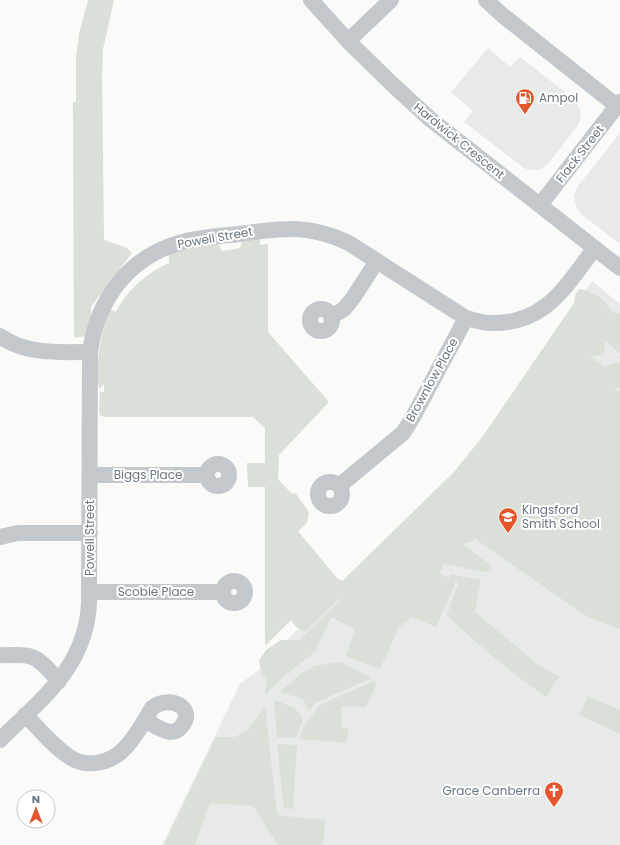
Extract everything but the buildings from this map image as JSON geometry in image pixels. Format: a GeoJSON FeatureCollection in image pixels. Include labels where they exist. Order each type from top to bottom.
{"type":"FeatureCollection","features":[{"type":"Feature","properties":{"kind":"street","name":"Hardwick Crescent"},"geometry":{"type":"LineString","coordinates":[[311,0],[348,41],[393,85],[439,126],[620,268]]}},
{"type":"Feature","properties":{"kind":"street"},"geometry":{"type":"LineString","coordinates":[[348,41],[391,0]]}},
{"type":"Feature","properties":{"kind":"street"},"geometry":{"type":"LineString","coordinates":[[486,0],[508,20],[618,104]]}},
{"type":"Feature","properties":{"kind":"street","name":"Flack Street"},"geometry":{"type":"LineString","coordinates":[[540,205],[618,104]]}},
{"type":"Feature","properties":{"kind":"street","name":"Powell Street"},"geometry":{"type":"LineString","coordinates":[[0,740],[59,681],[73,660],[84,636],[89,614],[90,592],[90,352],[98,315],[110,294],[126,274],[142,261],[159,251],[177,244],[198,239],[298,228],[316,231],[347,242],[466,318],[488,323],[512,323],[530,316],[548,305],[561,292],[595,248]]}},
{"type":"Feature","properties":{"kind":"street"},"geometry":{"type":"LineString","coordinates":[[331,317],[344,309],[377,261]]}},
{"type":"Feature","properties":{"kind":"street","name":"Brownlow Place"},"geometry":{"type":"LineString","coordinates":[[339,486],[403,432],[413,417],[466,318]]}},
{"type":"Feature","properties":{"kind":"street"},"geometry":{"type":"LineString","coordinates":[[0,336],[27,349],[50,352],[90,352]]}},
{"type":"Feature","properties":{"kind":"street","name":"Biggs Place"},"geometry":{"type":"LineString","coordinates":[[90,475],[207,475]]}},
{"type":"Feature","properties":{"kind":"street"},"geometry":{"type":"LineString","coordinates":[[0,537],[18,533],[90,533]]}},
{"type":"Feature","properties":{"kind":"street","name":"Scobie Place"},"geometry":{"type":"LineString","coordinates":[[90,592],[223,592]]}},
{"type":"Feature","properties":{"kind":"street"},"geometry":{"type":"LineString","coordinates":[[0,656],[34,657],[59,681]]}},
{"type":"Feature","properties":{"kind":"street"},"geometry":{"type":"LineString","coordinates":[[25,715],[61,751],[74,760],[90,763],[100,763],[117,756],[125,749],[145,720]]}},
{"type":"Feature","properties":{"kind":"shaded area"},"geometry":{"type":"Polygon","coordinates":[[[88,0],[114,0],[103,49],[104,240],[127,248],[132,253],[91,307],[91,320],[85,336],[74,338],[73,102],[76,102],[76,57],[79,34],[88,0]]]}},
{"type":"Feature","properties":{"kind":"shaded area","name":"Ampol"},"geometry":{"type":"Polygon","coordinates":[[[488,48],[510,67],[520,57],[574,99],[580,109],[581,118],[578,125],[549,163],[543,168],[530,170],[524,168],[464,122],[473,111],[451,92],[488,48]]]}},
{"type":"Feature","properties":{"kind":"shaded area"},"geometry":{"type":"Polygon","coordinates":[[[620,133],[620,244],[581,214],[576,206],[574,196],[578,186],[620,133]]]}},
{"type":"Feature","properties":{"kind":"shaded area"},"geometry":{"type":"Polygon","coordinates":[[[256,235],[260,240],[260,245],[268,244],[268,332],[329,402],[279,455],[278,479],[292,494],[296,494],[309,512],[307,523],[298,531],[336,577],[342,581],[453,473],[483,436],[574,303],[575,295],[578,290],[582,289],[600,297],[613,312],[620,314],[620,354],[606,341],[603,355],[590,356],[604,367],[620,362],[620,388],[613,389],[620,391],[620,629],[589,618],[474,538],[473,541],[463,544],[492,566],[487,572],[443,564],[440,574],[449,578],[451,574],[481,580],[475,612],[536,663],[559,677],[546,697],[495,658],[447,615],[458,584],[456,581],[436,627],[412,617],[399,627],[380,669],[346,656],[355,629],[331,617],[315,652],[285,675],[265,695],[267,676],[262,677],[259,661],[266,650],[281,640],[298,641],[341,599],[339,599],[305,632],[296,627],[291,620],[265,646],[265,487],[248,487],[247,463],[265,463],[265,428],[253,417],[104,417],[100,415],[99,410],[100,392],[104,392],[104,384],[99,389],[98,378],[98,358],[101,339],[109,309],[116,312],[132,289],[153,271],[169,263],[169,252],[216,240],[222,251],[240,248],[243,237],[256,235]]]}},
{"type":"Feature","properties":{"kind":"shaded area","name":"Kingsford Smith School"},"geometry":{"type":"Polygon","coordinates":[[[592,281],[620,304],[620,845],[162,845],[240,684],[266,665],[292,635],[460,474],[592,281]]]}},
{"type":"Feature","properties":{"kind":"shaded area"},"geometry":{"type":"Polygon","coordinates":[[[340,662],[372,678],[315,703],[309,711],[303,699],[280,692],[299,675],[314,666],[340,662]]]}},
{"type":"Feature","properties":{"kind":"shaded area"},"geometry":{"type":"Polygon","coordinates":[[[373,681],[377,683],[366,707],[342,706],[341,727],[348,729],[347,743],[300,739],[304,726],[320,705],[373,681]]]}},
{"type":"Feature","properties":{"kind":"shaded area"},"geometry":{"type":"Polygon","coordinates":[[[588,696],[620,710],[620,734],[579,715],[588,696]]]}},
{"type":"Feature","properties":{"kind":"shaded area"},"geometry":{"type":"Polygon","coordinates":[[[274,700],[295,708],[303,719],[296,738],[277,737],[274,700]]]}},
{"type":"Feature","properties":{"kind":"shaded area"},"geometry":{"type":"Polygon","coordinates":[[[265,706],[277,815],[325,820],[323,845],[278,845],[253,806],[210,803],[195,845],[164,845],[216,737],[235,737],[249,729],[265,706]]]}},
{"type":"Feature","properties":{"kind":"shaded area"},"geometry":{"type":"Polygon","coordinates":[[[277,744],[297,745],[293,809],[284,808],[277,744]]]}},
{"type":"Feature","properties":{"kind":"place","name":"Ampol"},"geometry":{"type":"Point","coordinates":[525,115]}},
{"type":"Feature","properties":{"kind":"place","name":"Kingsford Smith School"},"geometry":{"type":"Point","coordinates":[508,534]}},
{"type":"Feature","properties":{"kind":"place","name":"Grace Canberra"},"geometry":{"type":"Point","coordinates":[554,808]}}]}
